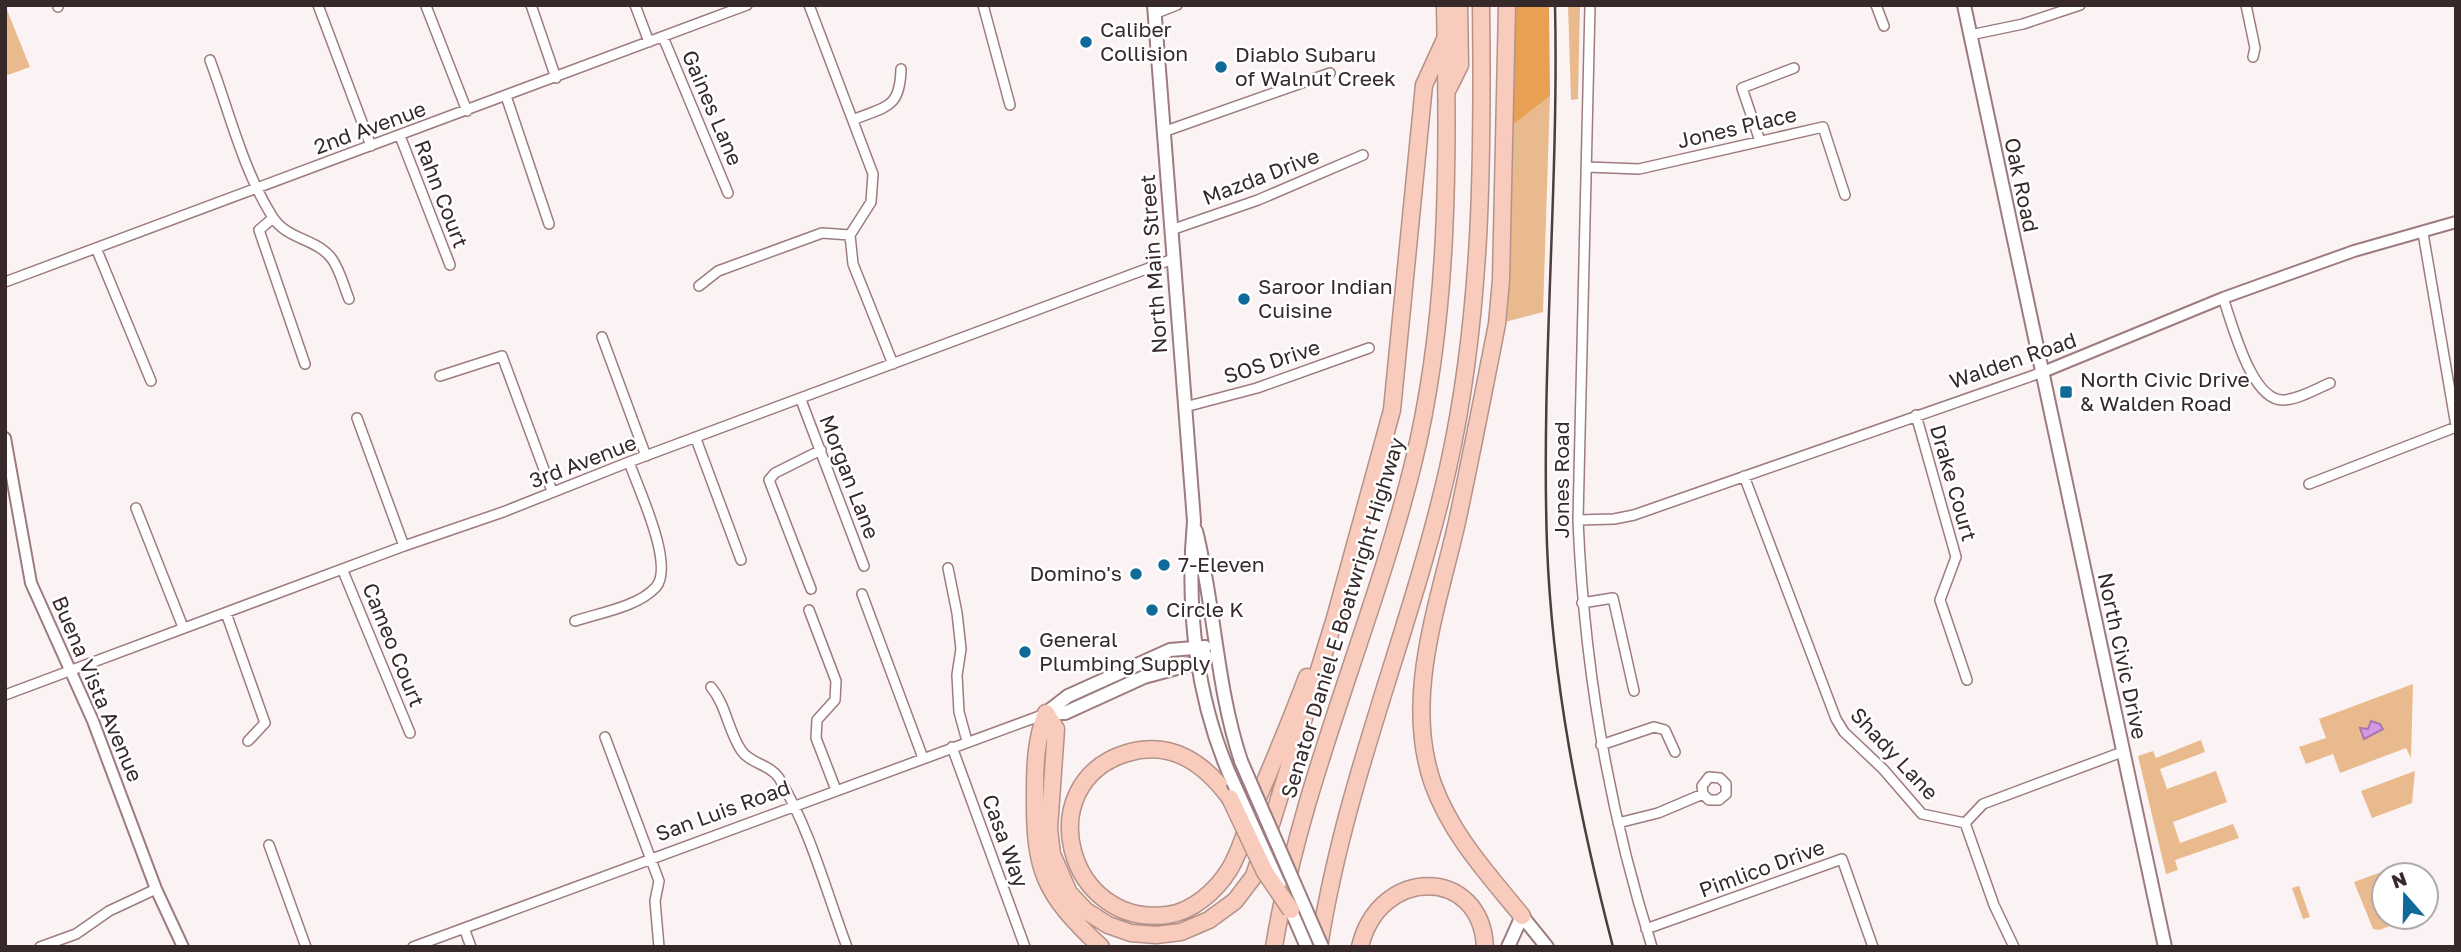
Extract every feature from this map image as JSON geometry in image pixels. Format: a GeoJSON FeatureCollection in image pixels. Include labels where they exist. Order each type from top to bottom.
{"type":"FeatureCollection","features":[{"type":"Feature","properties":{"kind":"highway","name":"Senator Daniel E Boatwright Highway"},"geometry":{"type":"LineString","coordinates":[[1274,947],[1296,849],[1388,555],[1424,416],[1443,275],[1445,5]]}},
{"type":"Feature","properties":{"kind":"highway"},"geometry":{"type":"LineString","coordinates":[[1446,94],[1460,65],[1459,5]]}},
{"type":"Feature","properties":{"kind":"highway"},"geometry":{"type":"LineString","coordinates":[[1320,947],[1346,811],[1425,555],[1447,469],[1462,393],[1478,248],[1481,5]]}},
{"type":"Feature","properties":{"kind":"highway"},"geometry":{"type":"LineString","coordinates":[[1507,5],[1501,280],[1497,324],[1428,649],[1421,712],[1425,749],[1433,784],[1457,835],[1522,916]]}},
{"type":"Feature","properties":{"kind":"highway"},"geometry":{"type":"LineString","coordinates":[[1046,713],[1056,729],[1049,829],[1052,854],[1069,893],[1086,911],[1108,925],[1131,933],[1156,935],[1181,932],[1209,920],[1235,901],[1254,876],[1335,618],[1392,411],[1424,85],[1446,37]]}},
{"type":"Feature","properties":{"kind":"highway"},"geometry":{"type":"LineString","coordinates":[[1291,910],[1265,872],[1230,798],[1204,767],[1178,753],[1152,749],[1119,756],[1087,779],[1072,808],[1071,848],[1080,874],[1096,893],[1120,910],[1149,917],[1178,914],[1204,899],[1229,870],[1316,654],[1335,618]]}},
{"type":"Feature","properties":{"kind":"highway"},"geometry":{"type":"LineString","coordinates":[[1046,713],[1037,736],[1035,848],[1054,895],[1101,947]]}},
{"type":"Feature","properties":{"kind":"highway"},"geometry":{"type":"LineString","coordinates":[[1360,947],[1375,912],[1391,895],[1413,887],[1435,887],[1453,892],[1468,902],[1478,915],[1485,947]]}},
{"type":"Feature","properties":{"kind":"main road","name":"Oak Road"},"geometry":{"type":"LineString","coordinates":[[1964,5],[2043,372]]}},
{"type":"Feature","properties":{"kind":"main road","name":"North Main Street"},"geometry":{"type":"LineString","coordinates":[[1154,10],[1194,520],[1206,568],[1225,710],[1241,761],[1320,947]]}},
{"type":"Feature","properties":{"kind":"main road","name":"North Civic Drive"},"geometry":{"type":"LineString","coordinates":[[2043,372],[2165,947]]}},
{"type":"Feature","properties":{"kind":"main road","name":"North Main Street"},"geometry":{"type":"LineString","coordinates":[[1194,520],[1189,570],[1199,662],[1212,729],[1307,947]]}},
{"type":"Feature","properties":{"kind":"main road","name":"San Luis Road"},"geometry":{"type":"LineString","coordinates":[[1046,713],[1068,696],[1170,650],[1197,645],[1215,649]]}},
{"type":"Feature","properties":{"kind":"main road","name":"San Luis Road"},"geometry":{"type":"LineString","coordinates":[[1046,713],[1065,713],[1144,677],[1199,662],[1215,649]]}},
{"type":"Feature","properties":{"kind":"main road"},"geometry":{"type":"LineString","coordinates":[[1508,947],[1522,916],[1547,947]]}},
{"type":"Feature","properties":{"kind":"street"},"geometry":{"type":"LineString","coordinates":[[318,5],[371,146]]}},
{"type":"Feature","properties":{"kind":"street"},"geometry":{"type":"LineString","coordinates":[[531,5],[556,78]]}},
{"type":"Feature","properties":{"kind":"street"},"geometry":{"type":"LineString","coordinates":[[635,5],[649,42]]}},
{"type":"Feature","properties":{"kind":"street","name":"2nd Avenue"},"geometry":{"type":"LineString","coordinates":[[5,282],[747,5]]}},
{"type":"Feature","properties":{"kind":"street"},"geometry":{"type":"LineString","coordinates":[[809,5],[873,174],[871,202],[850,235],[853,264],[893,364]]}},
{"type":"Feature","properties":{"kind":"street"},"geometry":{"type":"LineString","coordinates":[[983,5],[1010,105]]}},
{"type":"Feature","properties":{"kind":"street"},"geometry":{"type":"LineString","coordinates":[[1154,10],[1177,5]]}},
{"type":"Feature","properties":{"kind":"street","name":"Jones Road"},"geometry":{"type":"LineString","coordinates":[[1590,5],[1578,520],[1582,603],[1601,745],[1618,823],[1652,947]]}},
{"type":"Feature","properties":{"kind":"street"},"geometry":{"type":"LineString","coordinates":[[1876,5],[1884,26]]}},
{"type":"Feature","properties":{"kind":"street"},"geometry":{"type":"LineString","coordinates":[[1970,35],[2036,20],[2080,5]]}},
{"type":"Feature","properties":{"kind":"street"},"geometry":{"type":"LineString","coordinates":[[2246,5],[2255,48],[2253,57]]}},
{"type":"Feature","properties":{"kind":"street"},"geometry":{"type":"LineString","coordinates":[[426,6],[467,111]]}},
{"type":"Feature","properties":{"kind":"street","name":"Gaines Lane"},"geometry":{"type":"LineString","coordinates":[[663,37],[728,193]]}},
{"type":"Feature","properties":{"kind":"street"},"geometry":{"type":"LineString","coordinates":[[210,61],[258,189],[273,218],[287,234],[332,258],[349,299]]}},
{"type":"Feature","properties":{"kind":"street"},"geometry":{"type":"LineString","coordinates":[[1760,141],[1742,88],[1794,68]]}},
{"type":"Feature","properties":{"kind":"street"},"geometry":{"type":"LineString","coordinates":[[853,120],[889,105],[897,97],[900,91],[901,69]]}},
{"type":"Feature","properties":{"kind":"street"},"geometry":{"type":"LineString","coordinates":[[1163,132],[1330,74]]}},
{"type":"Feature","properties":{"kind":"street"},"geometry":{"type":"LineString","coordinates":[[506,96],[549,225]]}},
{"type":"Feature","properties":{"kind":"street","name":"Jones Place"},"geometry":{"type":"LineString","coordinates":[[1587,167],[1639,169],[1823,127],[1845,195]]}},
{"type":"Feature","properties":{"kind":"street","name":"Rahn Court"},"geometry":{"type":"LineString","coordinates":[[400,136],[450,265]]}},
{"type":"Feature","properties":{"kind":"street","name":"Mazda Drive"},"geometry":{"type":"LineString","coordinates":[[1171,230],[1258,200],[1363,155]]}},
{"type":"Feature","properties":{"kind":"street"},"geometry":{"type":"LineString","coordinates":[[273,218],[259,230],[305,364]]}},
{"type":"Feature","properties":{"kind":"street","name":"Walden Road"},"geometry":{"type":"LineString","coordinates":[[1578,520],[1634,515],[2043,372],[2223,298],[2354,251],[2456,222]]}},
{"type":"Feature","properties":{"kind":"street"},"geometry":{"type":"LineString","coordinates":[[699,286],[718,271],[822,233],[850,235]]}},
{"type":"Feature","properties":{"kind":"street"},"geometry":{"type":"LineString","coordinates":[[2309,484],[2456,427],[2423,233]]}},
{"type":"Feature","properties":{"kind":"street"},"geometry":{"type":"LineString","coordinates":[[96,248],[151,381]]}},
{"type":"Feature","properties":{"kind":"street","name":"3rd Avenue"},"geometry":{"type":"LineString","coordinates":[[5,695],[183,627],[503,512],[552,491],[1173,259]]}},
{"type":"Feature","properties":{"kind":"street"},"geometry":{"type":"LineString","coordinates":[[2223,298],[2253,377],[2267,395],[2284,400],[2330,383]]}},
{"type":"Feature","properties":{"kind":"street"},"geometry":{"type":"LineString","coordinates":[[602,337],[646,456]]}},
{"type":"Feature","properties":{"kind":"street","name":"SOS Drive"},"geometry":{"type":"LineString","coordinates":[[1185,407],[1257,388],[1369,348]]}},
{"type":"Feature","properties":{"kind":"street"},"geometry":{"type":"LineString","coordinates":[[440,376],[502,356],[552,491]]}},
{"type":"Feature","properties":{"kind":"street","name":"Morgan Lane"},"geometry":{"type":"LineString","coordinates":[[801,400],[864,566]]}},
{"type":"Feature","properties":{"kind":"street","name":"Drake Court"},"geometry":{"type":"LineString","coordinates":[[1916,415],[1956,557],[1940,600],[1968,680]]}},
{"type":"Feature","properties":{"kind":"street"},"geometry":{"type":"LineString","coordinates":[[357,418],[404,546]]}},
{"type":"Feature","properties":{"kind":"street","name":"Buena Vista Avenue"},"geometry":{"type":"LineString","coordinates":[[5,438],[31,583],[72,671],[156,889],[183,947]]}},
{"type":"Feature","properties":{"kind":"street"},"geometry":{"type":"LineString","coordinates":[[696,439],[741,560]]}},
{"type":"Feature","properties":{"kind":"street"},"geometry":{"type":"LineString","coordinates":[[811,589],[769,480],[775,473],[821,450]]}},
{"type":"Feature","properties":{"kind":"street"},"geometry":{"type":"LineString","coordinates":[[575,621],[631,603],[655,588],[662,574],[662,556],[629,462]]}},
{"type":"Feature","properties":{"kind":"street","name":"Shady Lane"},"geometry":{"type":"LineString","coordinates":[[1744,477],[1836,719],[1844,732],[1883,769],[1922,814],[1965,823]]}},
{"type":"Feature","properties":{"kind":"street"},"geometry":{"type":"LineString","coordinates":[[136,508],[183,627]]}},
{"type":"Feature","properties":{"kind":"street"},"geometry":{"type":"LineString","coordinates":[[948,568],[961,649],[957,675],[959,712],[967,741]]}},
{"type":"Feature","properties":{"kind":"street","name":"Cameo Court"},"geometry":{"type":"LineString","coordinates":[[343,571],[410,733]]}},
{"type":"Feature","properties":{"kind":"street"},"geometry":{"type":"LineString","coordinates":[[862,594],[923,758]]}},
{"type":"Feature","properties":{"kind":"street"},"geometry":{"type":"LineString","coordinates":[[1582,603],[1613,598],[1634,691]]}},
{"type":"Feature","properties":{"kind":"street"},"geometry":{"type":"LineString","coordinates":[[810,610],[836,681],[835,700],[817,720],[816,738],[836,790]]}},
{"type":"Feature","properties":{"kind":"street"},"geometry":{"type":"LineString","coordinates":[[226,613],[265,723],[248,741]]}},
{"type":"Feature","properties":{"kind":"street"},"geometry":{"type":"LineString","coordinates":[[711,687],[719,698],[740,748],[750,760],[775,774],[793,806],[847,947]]}},
{"type":"Feature","properties":{"kind":"street","name":"San Luis Road"},"geometry":{"type":"LineString","coordinates":[[413,947],[1046,713]]}},
{"type":"Feature","properties":{"kind":"street"},"geometry":{"type":"LineString","coordinates":[[1601,745],[1654,727],[1665,730],[1675,752]]}},
{"type":"Feature","properties":{"kind":"street"},"geometry":{"type":"LineString","coordinates":[[605,737],[659,881],[655,901],[659,947]]}},
{"type":"Feature","properties":{"kind":"street","name":"Casa Way"},"geometry":{"type":"LineString","coordinates":[[952,747],[1025,947]]}},
{"type":"Feature","properties":{"kind":"street"},"geometry":{"type":"LineString","coordinates":[[2014,947],[1994,905],[1965,823],[1983,804],[2122,752]]}},
{"type":"Feature","properties":{"kind":"street"},"geometry":{"type":"LineString","coordinates":[[1618,823],[1658,813],[1703,794]]}},
{"type":"Feature","properties":{"kind":"street"},"geometry":{"type":"LineString","coordinates":[[269,845],[306,947]]}},
{"type":"Feature","properties":{"kind":"street","name":"Pimlico Drive"},"geometry":{"type":"LineString","coordinates":[[1646,929],[1842,859],[1873,947]]}},
{"type":"Feature","properties":{"kind":"street"},"geometry":{"type":"LineString","coordinates":[[40,947],[76,934],[109,911],[156,889]]}},
{"type":"Feature","properties":{"kind":"street"},"geometry":{"type":"LineString","coordinates":[[464,928],[471,947]]}},
{"type":"Feature","properties":{"kind":"shaded area"},"geometry":{"type":"Polygon","coordinates":[[[5,5],[30,67],[5,76],[5,5]]]}},
{"type":"Feature","properties":{"kind":"shaded area"},"geometry":{"type":"Polygon","coordinates":[[[1507,5],[1549,5],[1550,96],[1505,131],[1507,5]]]}},
{"type":"Feature","properties":{"kind":"shaded area"},"geometry":{"type":"Polygon","coordinates":[[[1568,5],[1580,5],[1578,99],[1571,100],[1568,5]]]}},
{"type":"Feature","properties":{"kind":"shaded area"},"geometry":{"type":"Polygon","coordinates":[[[1550,96],[1543,312],[1497,324],[1505,131],[1550,96]]]}},
{"type":"Feature","properties":{"kind":"shaded area"},"geometry":{"type":"Polygon","coordinates":[[[2413,684],[2411,758],[2406,748],[2340,773],[2333,754],[2306,764],[2299,747],[2326,738],[2319,719],[2413,684]]]}},
{"type":"Feature","properties":{"kind":"shaded area"},"geometry":{"type":"Polygon","coordinates":[[[2371,721],[2380,724],[2383,729],[2364,739],[2360,728],[2368,729],[2371,721]]]}},
{"type":"Feature","properties":{"kind":"shaded area"},"geometry":{"type":"Polygon","coordinates":[[[2201,740],[2205,752],[2160,769],[2167,789],[2216,771],[2227,802],[2173,822],[2180,843],[2233,824],[2239,838],[2175,860],[2178,870],[2166,874],[2138,756],[2153,751],[2156,758],[2201,740]]]}},
{"type":"Feature","properties":{"kind":"shaded area"},"geometry":{"type":"Polygon","coordinates":[[[2415,771],[2412,803],[2372,818],[2361,791],[2415,771]]]}},
{"type":"Feature","properties":{"kind":"shaded area"},"geometry":{"type":"Polygon","coordinates":[[[2370,876],[2370,922],[2354,882],[2370,876]]]}},
{"type":"Feature","properties":{"kind":"shaded area"},"geometry":{"type":"Polygon","coordinates":[[[2299,886],[2310,917],[2303,919],[2292,888],[2299,886]]]}},
{"type":"Feature","properties":{"kind":"railway"},"geometry":{"type":"LineString","coordinates":[[1555,5],[1555,140],[1546,410],[1550,596],[1569,748],[1613,947]]}},
{"type":"Feature","properties":{"kind":"place","name":"Caliber Collision"},"geometry":{"type":"Point","coordinates":[1086,42]}},
{"type":"Feature","properties":{"kind":"place","name":"Diablo Subaru of Walnut Creek"},"geometry":{"type":"Point","coordinates":[1221,67]}},
{"type":"Feature","properties":{"kind":"place","name":"Saroor Indian Cuisine"},"geometry":{"type":"Point","coordinates":[1244,299]}},
{"type":"Feature","properties":{"kind":"place","name":"North Civic Drive & Walden Road"},"geometry":{"type":"Point","coordinates":[2066,392]}},
{"type":"Feature","properties":{"kind":"place","name":"7-Eleven"},"geometry":{"type":"Point","coordinates":[1164,565]}},
{"type":"Feature","properties":{"kind":"place","name":"Domino's"},"geometry":{"type":"Point","coordinates":[1136,574]}},
{"type":"Feature","properties":{"kind":"place","name":"Circle K"},"geometry":{"type":"Point","coordinates":[1152,610]}},
{"type":"Feature","properties":{"kind":"place","name":"General Plumbing Supply"},"geometry":{"type":"Point","coordinates":[1025,652]}}]}
